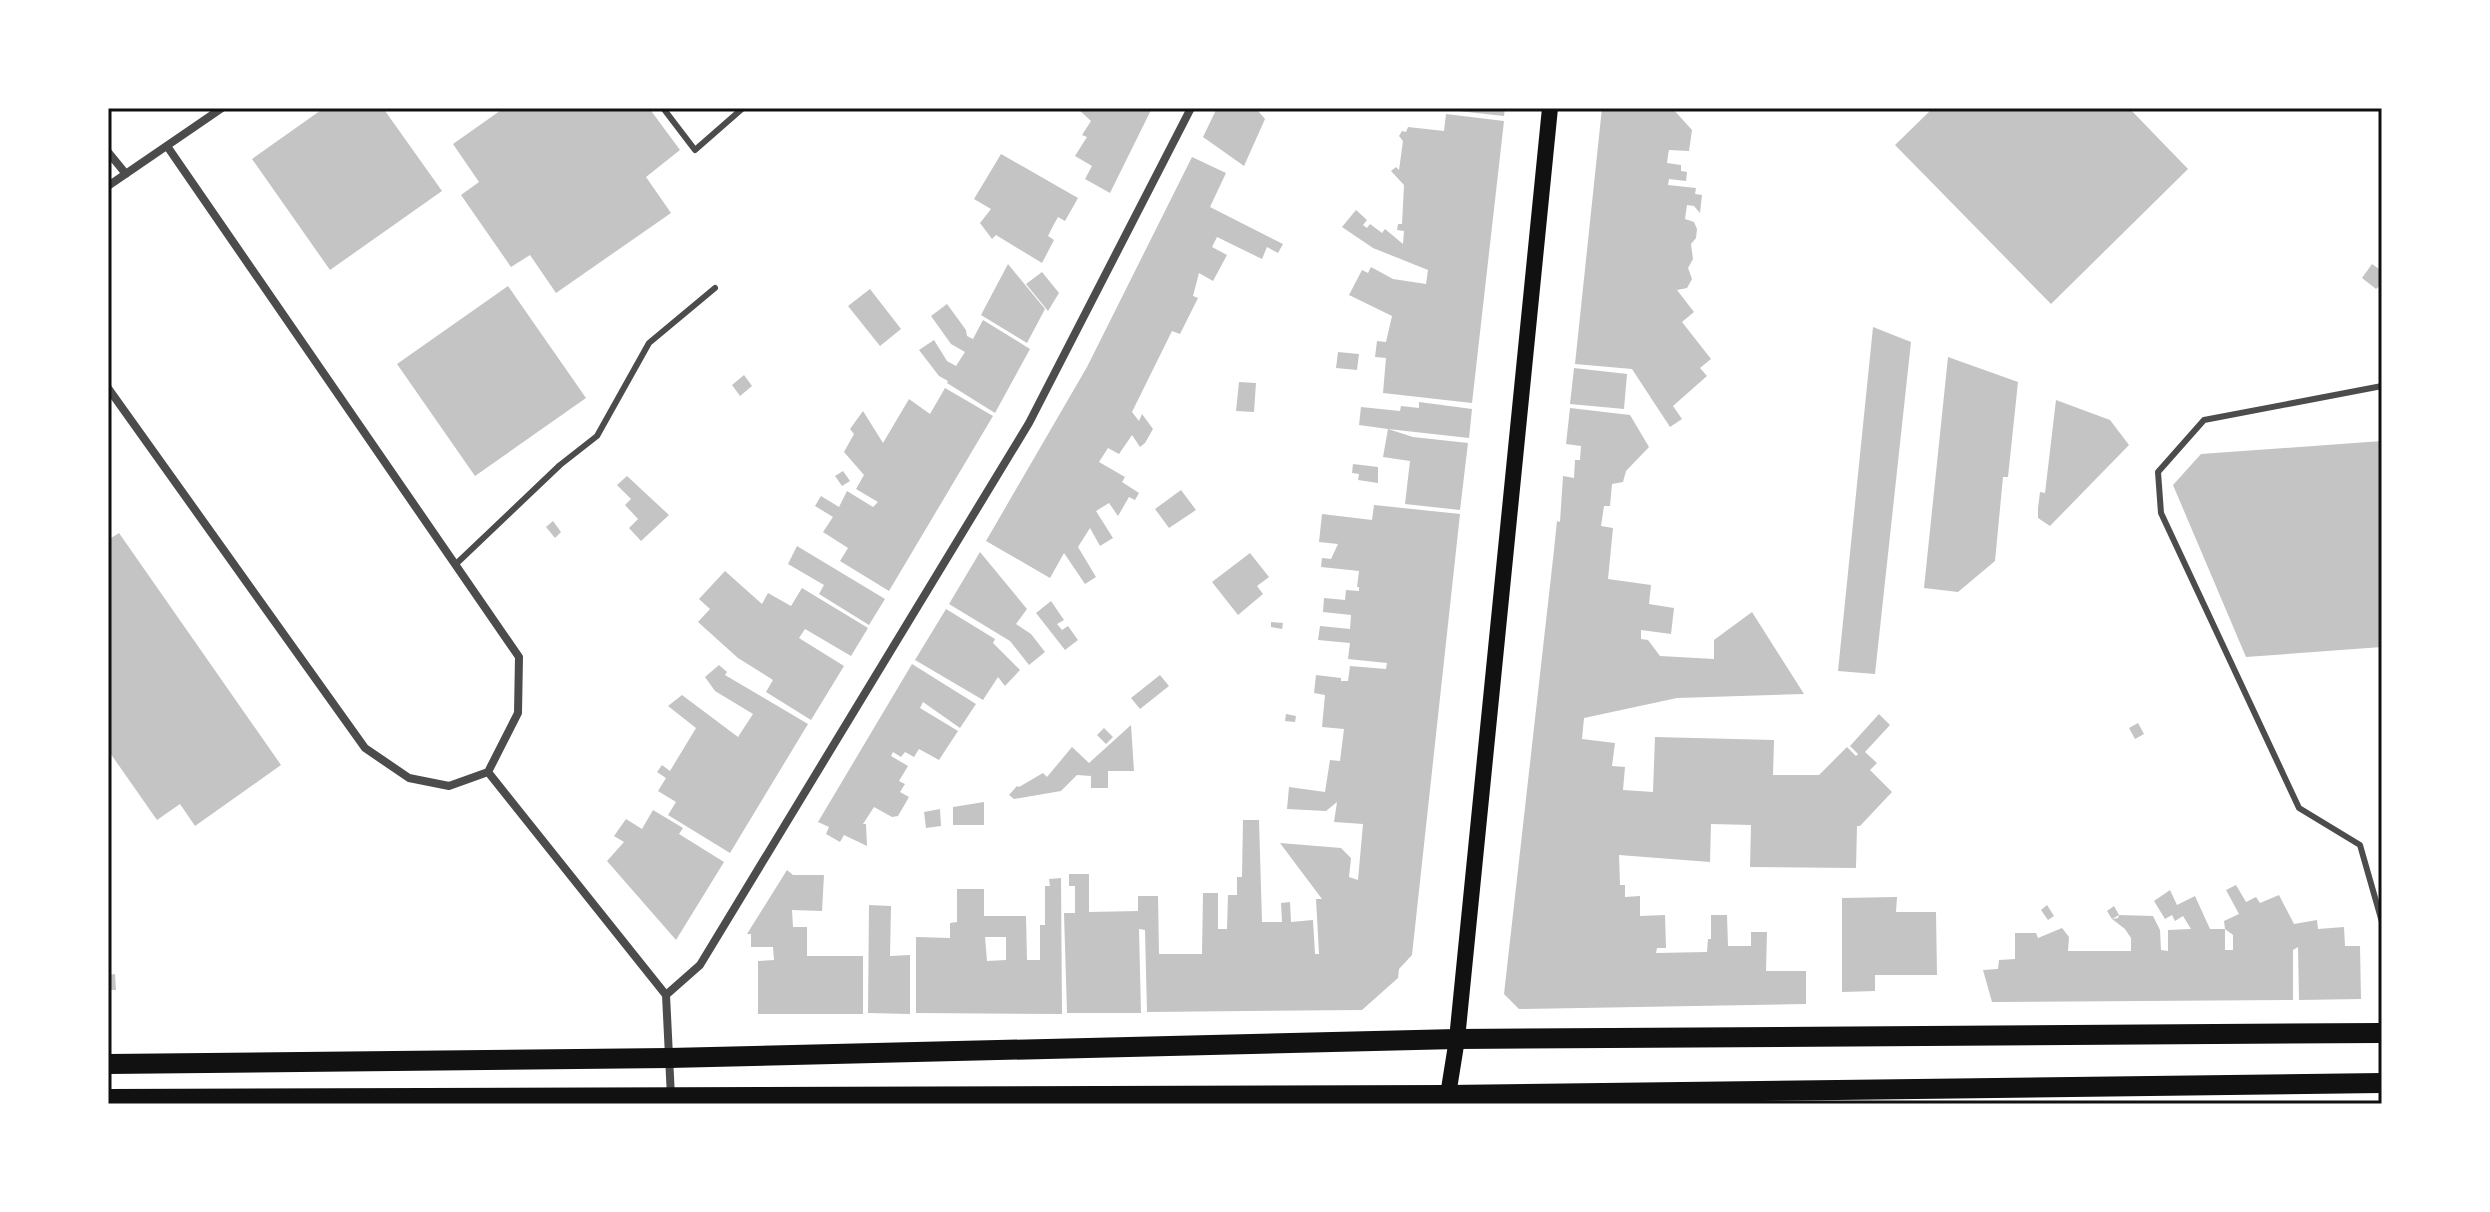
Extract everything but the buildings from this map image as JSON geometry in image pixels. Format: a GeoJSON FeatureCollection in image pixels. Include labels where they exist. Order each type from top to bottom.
{"type":"FeatureCollection","features":[{"type":"Feature","properties":{"kind":"main road"},"geometry":{"type":"LineString","coordinates":[[1448,1095],[1457,1039],[1550,108]]}},
{"type":"Feature","properties":{"kind":"main road"},"geometry":{"type":"LineString","coordinates":[[108,1064],[669,1058],[1457,1039],[2382,1033]]}},
{"type":"Feature","properties":{"kind":"main road"},"geometry":{"type":"LineString","coordinates":[[108,1099],[1448,1095],[2382,1083]]}},
{"type":"Feature","properties":{"kind":"street"},"geometry":{"type":"LineString","coordinates":[[108,186],[222,108]]}},
{"type":"Feature","properties":{"kind":"street"},"geometry":{"type":"LineString","coordinates":[[666,995],[700,965],[1029,423],[1191,108]]}},
{"type":"Feature","properties":{"kind":"street"},"geometry":{"type":"LineString","coordinates":[[108,388],[365,748],[409,778],[449,786],[488,772],[518,713],[519,657],[167,146]]}},
{"type":"Feature","properties":{"kind":"street"},"geometry":{"type":"LineString","coordinates":[[108,152],[126,174]]}},
{"type":"Feature","properties":{"kind":"street"},"geometry":{"type":"LineString","coordinates":[[488,772],[666,995],[671,1097]]}},
{"type":"Feature","properties":{"kind":"lane"},"geometry":{"type":"LineString","coordinates":[[663,108],[695,150],[743,108]]}},
{"type":"Feature","properties":{"kind":"lane"},"geometry":{"type":"LineString","coordinates":[[456,564],[560,465],[597,436],[649,343],[715,288]]}},
{"type":"Feature","properties":{"kind":"lane"},"geometry":{"type":"LineString","coordinates":[[2382,386],[2204,420],[2158,472],[2161,513],[2299,808],[2360,845],[2382,922]]}}]}
